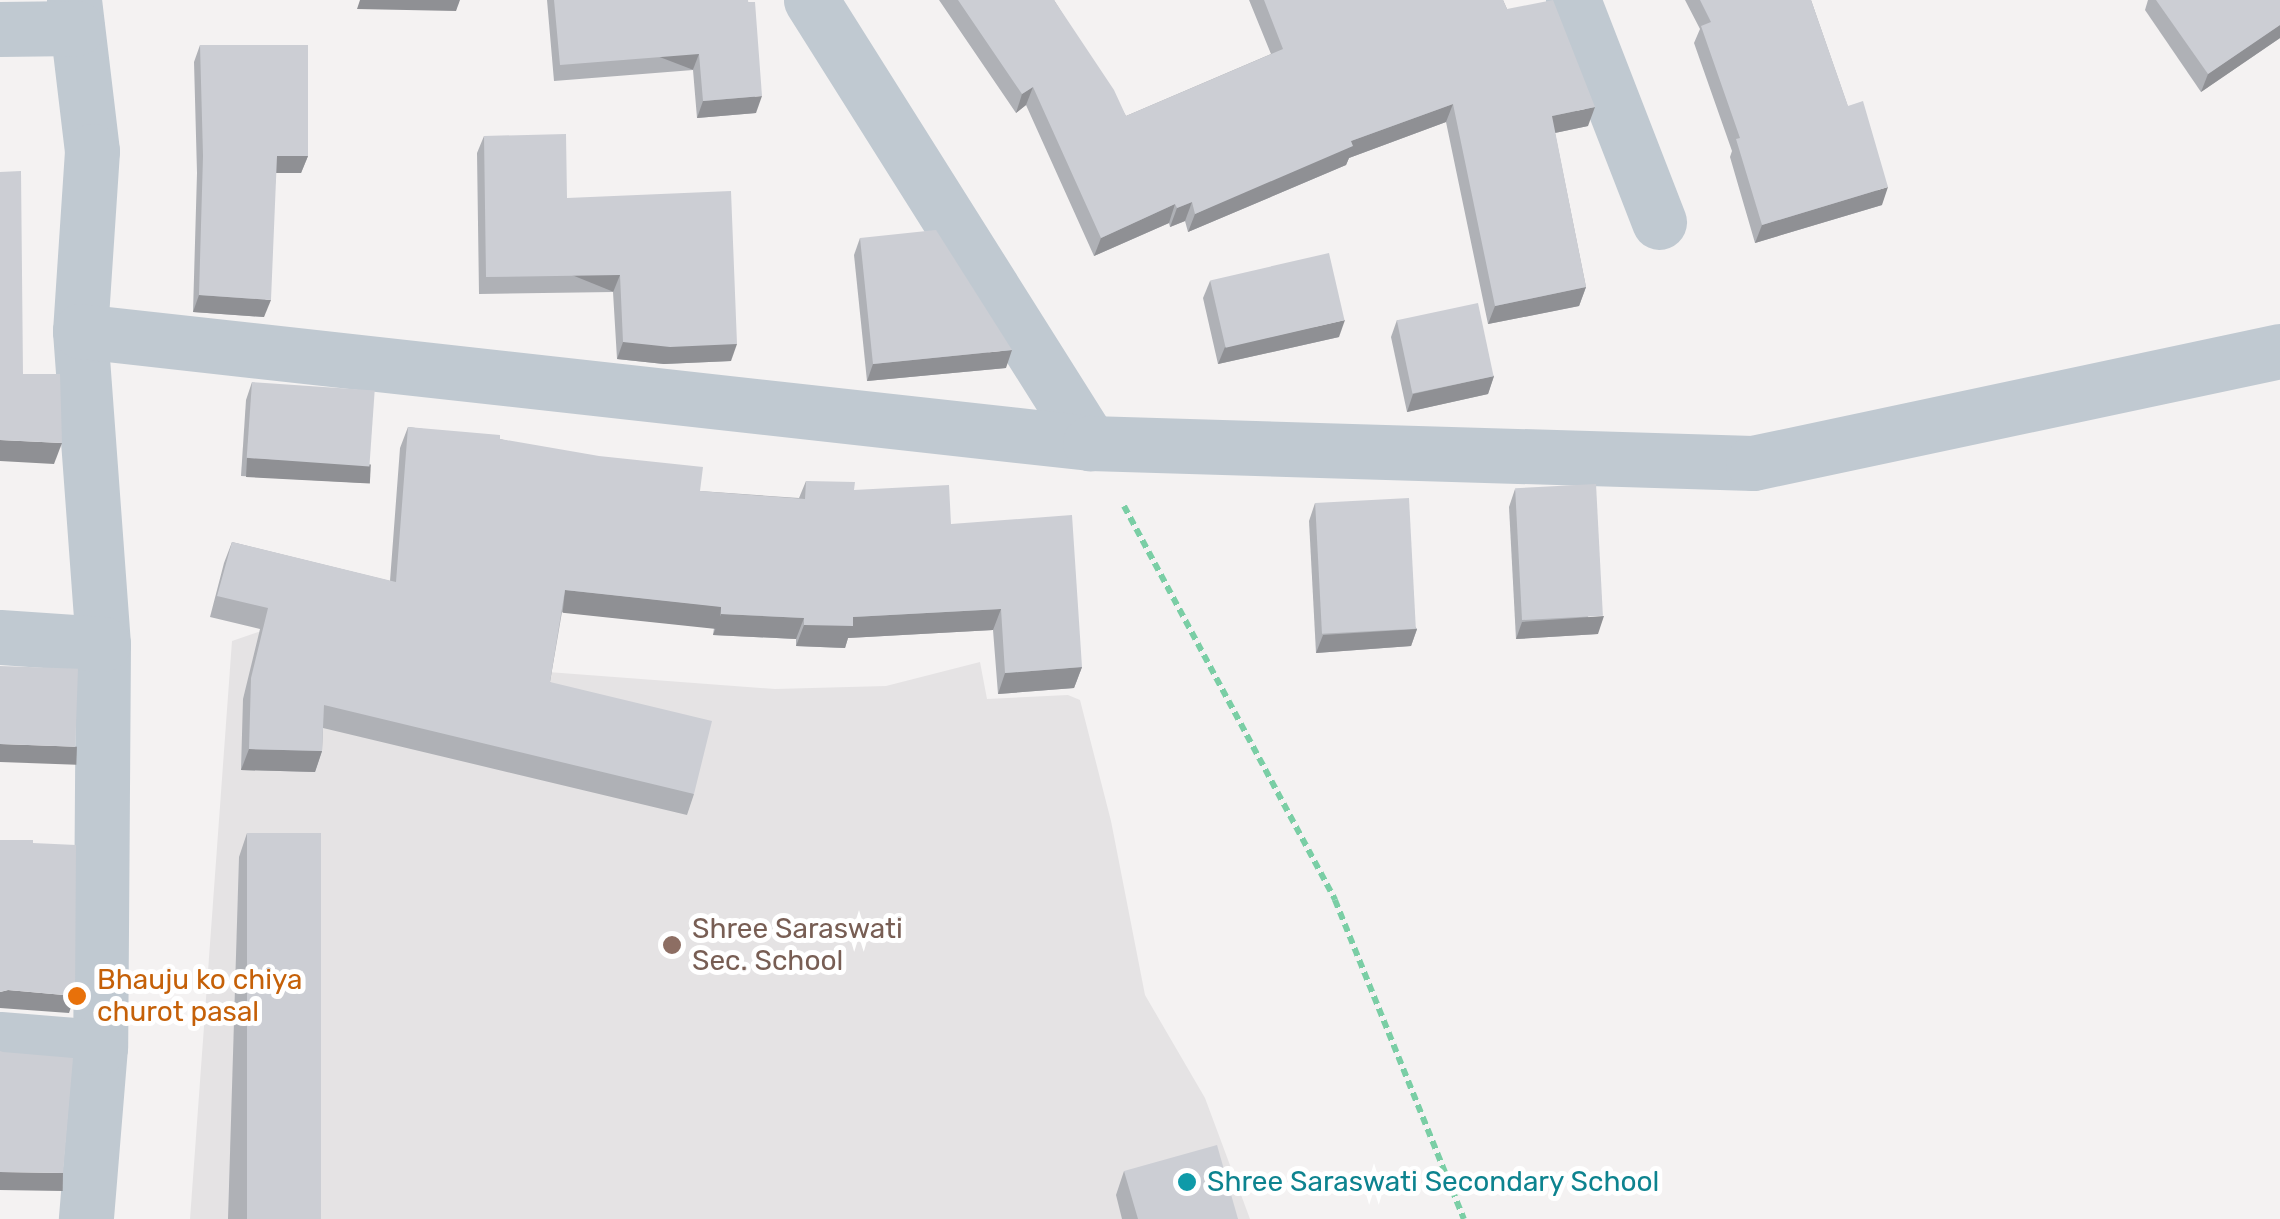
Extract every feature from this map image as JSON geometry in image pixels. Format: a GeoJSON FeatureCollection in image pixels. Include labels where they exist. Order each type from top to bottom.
{"type":"FeatureCollection","features":[{"type":"Feature","properties":{"kind":"street"},"geometry":{"type":"LineString","coordinates":[[811,0],[1090,443]]}},
{"type":"Feature","properties":{"kind":"street"},"geometry":{"type":"LineString","coordinates":[[1573,0],[1659,222]]}},
{"type":"Feature","properties":{"kind":"street"},"geometry":{"type":"LineString","coordinates":[[0,29],[75,14],[92,152],[80,331],[103,644],[100,1047],[86,1219]]}},
{"type":"Feature","properties":{"kind":"street"},"geometry":{"type":"LineString","coordinates":[[80,331],[1090,443],[1753,463],[2280,351]]}},
{"type":"Feature","properties":{"kind":"street"},"geometry":{"type":"LineString","coordinates":[[0,637],[103,644]]}},
{"type":"Feature","properties":{"kind":"street"},"geometry":{"type":"LineString","coordinates":[[0,1039],[100,1047]]}},
{"type":"Feature","properties":{"kind":"path"},"geometry":{"type":"LineString","coordinates":[[1090,443],[1335,900],[1464,1219]]}},
{"type":"Feature","properties":{"kind":"shaded area","name":"Shree Saraswati Sec. School"},"geometry":{"type":"Polygon","coordinates":[[[258,632],[312,645],[482,667],[775,689],[886,686],[980,662],[987,699],[1068,695],[1080,700],[1111,821],[1145,995],[1205,1098],[1250,1219],[190,1219],[232,641],[258,632]]]}},
{"type":"Feature","properties":{"kind":"building"},"geometry":{"type":"Polygon","coordinates":[[[554,0],[755,2],[762,96],[703,101],[699,54],[560,65],[554,0]]]}},
{"type":"Feature","properties":{"kind":"building"},"geometry":{"type":"Polygon","coordinates":[[[958,0],[1054,0],[1114,90],[1126,116],[1283,49],[1264,0],[1503,0],[1507,9],[1553,0],[1595,107],[1552,116],[1586,287],[1495,306],[1453,104],[1351,141],[1353,146],[1195,214],[1192,202],[1177,208],[1175,204],[1101,238],[1033,87],[1022,94],[958,0]]]}},
{"type":"Feature","properties":{"kind":"building"},"geometry":{"type":"Polygon","coordinates":[[[1700,0],[1811,0],[1848,106],[1863,101],[1888,187],[1762,225],[1736,139],[1740,138],[1701,26],[1711,22],[1700,0]]]}},
{"type":"Feature","properties":{"kind":"building"},"geometry":{"type":"Polygon","coordinates":[[[2156,0],[2280,0],[2280,25],[2208,74],[2156,0]]]}},
{"type":"Feature","properties":{"kind":"building"},"geometry":{"type":"Polygon","coordinates":[[[200,45],[308,45],[308,156],[277,156],[271,300],[199,295],[203,156],[200,45]]]}},
{"type":"Feature","properties":{"kind":"building"},"geometry":{"type":"Polygon","coordinates":[[[566,134],[567,198],[731,191],[737,344],[670,347],[623,342],[620,275],[486,277],[484,136],[566,134]]]}},
{"type":"Feature","properties":{"kind":"building"},"geometry":{"type":"Polygon","coordinates":[[[21,171],[23,374],[60,374],[62,443],[0,440],[0,172],[21,171]]]}},
{"type":"Feature","properties":{"kind":"building"},"geometry":{"type":"Polygon","coordinates":[[[936,230],[1012,350],[873,364],[860,238],[936,230]]]}},
{"type":"Feature","properties":{"kind":"building"},"geometry":{"type":"Polygon","coordinates":[[[1329,253],[1345,320],[1226,348],[1210,280],[1329,253]]]}},
{"type":"Feature","properties":{"kind":"building"},"geometry":{"type":"Polygon","coordinates":[[[1478,303],[1494,376],[1412,394],[1397,320],[1478,303]]]}},
{"type":"Feature","properties":{"kind":"building"},"geometry":{"type":"Polygon","coordinates":[[[252,382],[375,391],[369,466],[247,458],[252,382]]]}},
{"type":"Feature","properties":{"kind":"building"},"geometry":{"type":"Polygon","coordinates":[[[408,427],[500,435],[500,439],[599,456],[703,467],[700,491],[805,499],[806,481],[855,482],[854,490],[949,485],[951,524],[1072,515],[1082,667],[1005,673],[1001,609],[853,617],[853,626],[804,625],[804,618],[721,614],[721,607],[565,590],[550,682],[712,721],[694,794],[324,705],[322,751],[249,749],[251,678],[268,608],[217,596],[232,542],[396,582],[408,427]]]}},
{"type":"Feature","properties":{"kind":"building"},"geometry":{"type":"Polygon","coordinates":[[[1596,484],[1603,616],[1522,620],[1515,488],[1596,484]]]}},
{"type":"Feature","properties":{"kind":"building"},"geometry":{"type":"Polygon","coordinates":[[[1409,498],[1416,629],[1322,634],[1315,503],[1409,498]]]}},
{"type":"Feature","properties":{"kind":"building"},"geometry":{"type":"Polygon","coordinates":[[[0,666],[78,669],[75,747],[0,744],[0,666]]]}},
{"type":"Feature","properties":{"kind":"building"},"geometry":{"type":"Polygon","coordinates":[[[247,833],[321,833],[321,1219],[247,1219],[247,833]]]}},
{"type":"Feature","properties":{"kind":"building"},"geometry":{"type":"Polygon","coordinates":[[[0,840],[76,845],[75,996],[0,992],[0,840]]]}},
{"type":"Feature","properties":{"kind":"building"},"geometry":{"type":"Polygon","coordinates":[[[0,1051],[73,1058],[63,1173],[0,1172],[0,1051]]]}},
{"type":"Feature","properties":{"kind":"building"},"geometry":{"type":"Polygon","coordinates":[[[1217,1145],[1238,1219],[1138,1219],[1124,1171],[1217,1145]]]}},
{"type":"Feature","properties":{"kind":"place","name":"Shree Saraswati Sec. School"},"geometry":{"type":"Point","coordinates":[672,945]}},
{"type":"Feature","properties":{"kind":"place","name":"Bhauju ko chiya churot pasal"},"geometry":{"type":"Point","coordinates":[77,996]}},
{"type":"Feature","properties":{"kind":"place","name":"Shree Saraswati Secondary School"},"geometry":{"type":"Point","coordinates":[1187,1182]}}]}
